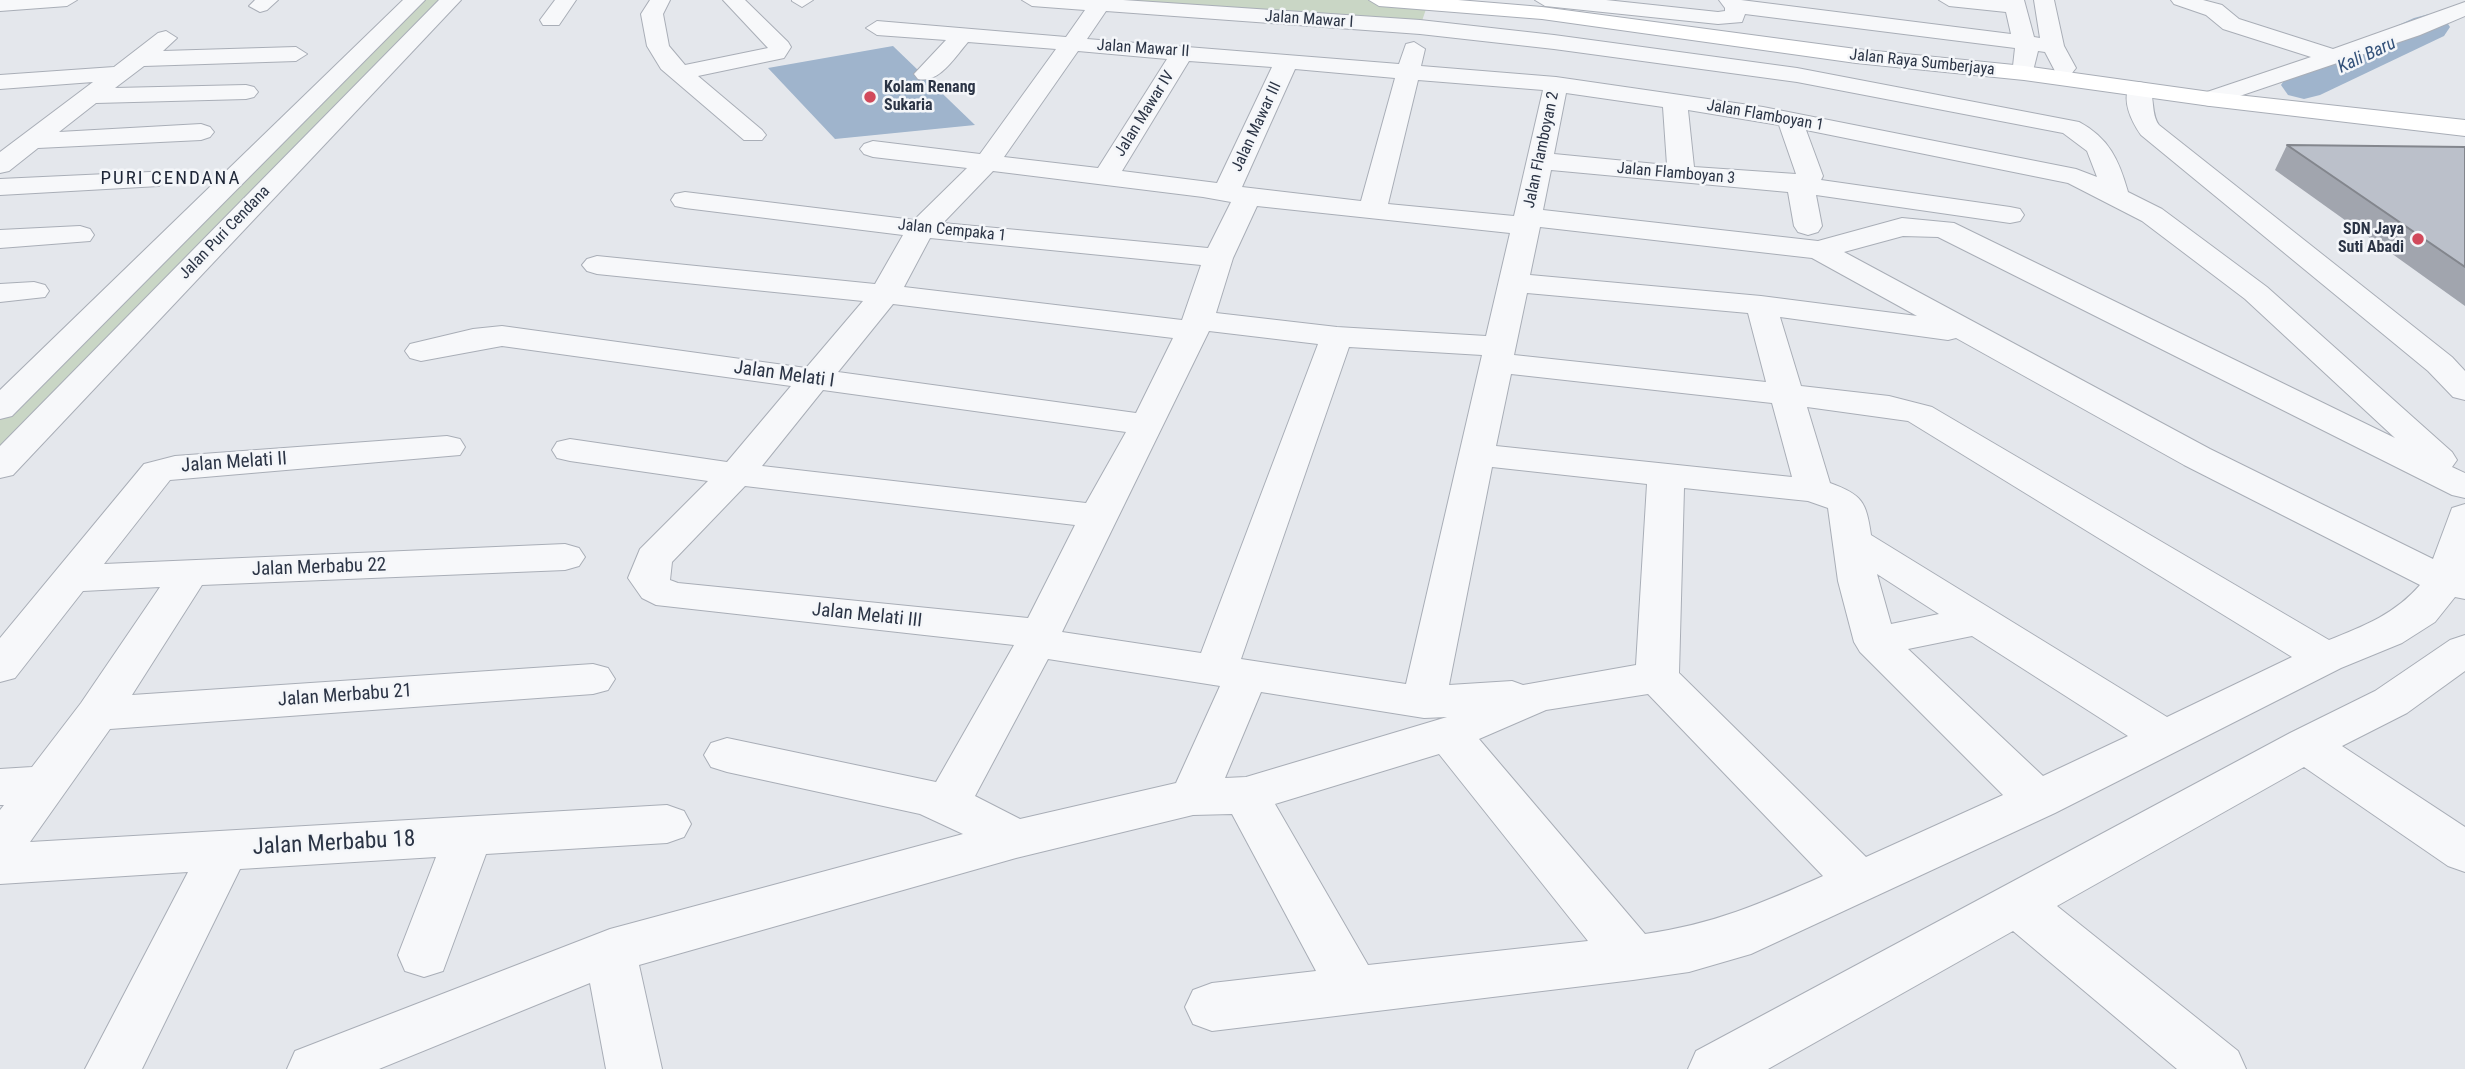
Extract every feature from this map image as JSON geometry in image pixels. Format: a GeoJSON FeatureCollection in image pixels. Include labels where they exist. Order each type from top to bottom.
{"type":"FeatureCollection","features":[{"type":"Feature","properties":{"kind":"street"},"geometry":{"type":"LineString","coordinates":[[0,5],[66,0]]}},
{"type":"Feature","properties":{"kind":"street","name":"Jalan Puri Cendana"},"geometry":{"type":"LineString","coordinates":[[0,409],[415,0]]}},
{"type":"Feature","properties":{"kind":"street","name":"Jalan Puri Cendana"},"geometry":{"type":"LineString","coordinates":[[0,467],[451,0]]}},
{"type":"Feature","properties":{"kind":"street"},"geometry":{"type":"LineString","coordinates":[[551,20],[566,0]]}},
{"type":"Feature","properties":{"kind":"street"},"geometry":{"type":"LineString","coordinates":[[660,0],[652,14],[658,46],[669,64],[753,135]]}},
{"type":"Feature","properties":{"kind":"street"},"geometry":{"type":"LineString","coordinates":[[681,74],[776,53],[780,47],[733,0]]}},
{"type":"Feature","properties":{"kind":"street","name":"Jalan Mawar I"},"geometry":{"type":"LineString","coordinates":[[1032,0],[1420,27],[1797,75],[2070,127],[2087,135],[2105,154],[2115,194]]}},
{"type":"Feature","properties":{"kind":"street","name":"Jalan Raya Sumberjaya"},"geometry":{"type":"LineString","coordinates":[[1379,0],[1542,13],[1856,56],[2024,73],[2210,99],[2465,128]]}},
{"type":"Feature","properties":{"kind":"street"},"geometry":{"type":"LineString","coordinates":[[1545,0],[1718,18],[1734,17],[1733,3],[2053,46]]}},
{"type":"Feature","properties":{"kind":"street"},"geometry":{"type":"LineString","coordinates":[[1950,0],[2015,4],[2027,53],[2024,73]]}},
{"type":"Feature","properties":{"kind":"street"},"geometry":{"type":"LineString","coordinates":[[2044,0],[2053,46],[2070,79]]}},
{"type":"Feature","properties":{"kind":"street"},"geometry":{"type":"LineString","coordinates":[[2181,0],[2217,12],[2231,24],[2334,57]]}},
{"type":"Feature","properties":{"kind":"street"},"geometry":{"type":"LineString","coordinates":[[2440,0],[2465,8]]}},
{"type":"Feature","properties":{"kind":"street"},"geometry":{"type":"LineString","coordinates":[[1373,209],[1428,3]]}},
{"type":"Feature","properties":{"kind":"street"},"geometry":{"type":"LineString","coordinates":[[736,474],[885,294],[921,229],[986,164],[1099,6]]}},
{"type":"Feature","properties":{"kind":"street"},"geometry":{"type":"LineString","coordinates":[[2210,99],[2427,24],[2465,8]]}},
{"type":"Feature","properties":{"kind":"street"},"geometry":{"type":"LineString","coordinates":[[2427,24],[2465,36]]}},
{"type":"Feature","properties":{"kind":"street","name":"Jalan Mawar II"},"geometry":{"type":"LineString","coordinates":[[877,28],[1183,51],[1408,72]]}},
{"type":"Feature","properties":{"kind":"street"},"geometry":{"type":"LineString","coordinates":[[383,32],[423,31]]}},
{"type":"Feature","properties":{"kind":"street"},"geometry":{"type":"LineString","coordinates":[[926,74],[962,36]]}},
{"type":"Feature","properties":{"kind":"street"},"geometry":{"type":"LineString","coordinates":[[0,165],[166,38]]}},
{"type":"Feature","properties":{"kind":"street","name":"Jalan Mawar IV"},"geometry":{"type":"LineString","coordinates":[[1106,176],[1183,51]]}},
{"type":"Feature","properties":{"kind":"street"},"geometry":{"type":"LineString","coordinates":[[0,82],[132,66],[296,54]]}},
{"type":"Feature","properties":{"kind":"street","name":"Jalan Mawar III"},"geometry":{"type":"LineString","coordinates":[[1037,638],[1098,516],[1148,425],[1194,325],[1237,195],[1287,61]]}},
{"type":"Feature","properties":{"kind":"street","name":"Jalan Flamboyan 1"},"geometry":{"type":"LineString","coordinates":[[1408,72],[1556,84],[1675,101],[1788,119],[2076,177],[2115,194],[2152,215],[2256,293],[2465,486]]}},
{"type":"Feature","properties":{"kind":"street"},"geometry":{"type":"LineString","coordinates":[[1797,75],[1788,119],[1805,181],[1814,238],[1968,332],[2197,457],[2455,584]]}},
{"type":"Feature","properties":{"kind":"street","name":"Jalan Flamboyan 2"},"geometry":{"type":"LineString","coordinates":[[1436,718],[1477,455],[1556,84]]}},
{"type":"Feature","properties":{"kind":"street"},"geometry":{"type":"LineString","coordinates":[[2139,89],[2142,119],[2150,130],[2440,365],[2465,390]]}},
{"type":"Feature","properties":{"kind":"street"},"geometry":{"type":"LineString","coordinates":[[93,96],[246,92]]}},
{"type":"Feature","properties":{"kind":"street"},"geometry":{"type":"LineString","coordinates":[[1675,101],[1681,174]]}},
{"type":"Feature","properties":{"kind":"street"},"geometry":{"type":"LineString","coordinates":[[32,141],[201,132]]}},
{"type":"Feature","properties":{"kind":"street"},"geometry":{"type":"LineString","coordinates":[[271,142],[313,141]]}},
{"type":"Feature","properties":{"kind":"street"},"geometry":{"type":"LineString","coordinates":[[873,149],[1106,176],[1237,195],[1526,222],[1814,238],[1902,228],[1944,229],[2465,486]]}},
{"type":"Feature","properties":{"kind":"street","name":"Jalan Flamboyan 3"},"geometry":{"type":"LineString","coordinates":[[1539,161],[1681,174],[1805,181],[2010,215]]}},
{"type":"Feature","properties":{"kind":"street"},"geometry":{"type":"LineString","coordinates":[[0,187],[150,180]]}},
{"type":"Feature","properties":{"kind":"street","name":"Jalan Cempaka 1"},"geometry":{"type":"LineString","coordinates":[[685,200],[921,229],[1218,258]]}},
{"type":"Feature","properties":{"kind":"street"},"geometry":{"type":"LineString","coordinates":[[0,239],[80,235]]}},
{"type":"Feature","properties":{"kind":"street"},"geometry":{"type":"LineString","coordinates":[[597,265],[1498,354],[1889,406],[1920,414],[1956,433],[2326,658]]}},
{"type":"Feature","properties":{"kind":"street"},"geometry":{"type":"LineString","coordinates":[[1514,283],[1761,305],[1968,332]]}},
{"type":"Feature","properties":{"kind":"street"},"geometry":{"type":"LineString","coordinates":[[0,293],[34,291]]}},
{"type":"Feature","properties":{"kind":"street"},"geometry":{"type":"LineString","coordinates":[[1761,305],[1814,490]]}},
{"type":"Feature","properties":{"kind":"street","name":"Jalan Melati I"},"geometry":{"type":"LineString","coordinates":[[421,352],[473,339],[502,336],[1148,425]]}},
{"type":"Feature","properties":{"kind":"street"},"geometry":{"type":"LineString","coordinates":[[1194,797],[1337,337]]}},
{"type":"Feature","properties":{"kind":"street","name":"Jalan Melati II"},"geometry":{"type":"LineString","coordinates":[[0,667],[150,478],[169,468],[447,447]]}},
{"type":"Feature","properties":{"kind":"street"},"geometry":{"type":"LineString","coordinates":[[570,450],[736,474],[1098,516]]}},
{"type":"Feature","properties":{"kind":"street"},"geometry":{"type":"LineString","coordinates":[[1477,455],[1667,477],[1814,490],[1845,504],[1854,542],[1858,581],[1875,642],[2038,800]]}},
{"type":"Feature","properties":{"kind":"street","name":"Jalan Melati III"},"geometry":{"type":"LineString","coordinates":[[736,474],[654,558],[648,578],[656,589],[670,596],[694,600],[1037,638],[1329,690],[1436,718]]}},
{"type":"Feature","properties":{"kind":"street"},"geometry":{"type":"LineString","coordinates":[[1667,477],[1657,677],[1860,881]]}},
{"type":"Feature","properties":{"kind":"street"},"geometry":{"type":"LineString","coordinates":[[1212,1007],[1633,958],[1689,950],[1751,932],[2038,800],[2326,658],[2398,626],[2455,584],[2465,516]]}},
{"type":"Feature","properties":{"kind":"street"},"geometry":{"type":"LineString","coordinates":[[1854,542],[2166,738]]}},
{"type":"Feature","properties":{"kind":"street","name":"Jalan Merbabu 22"},"geometry":{"type":"LineString","coordinates":[[73,578],[565,557]]}},
{"type":"Feature","properties":{"kind":"street"},"geometry":{"type":"LineString","coordinates":[[0,846],[97,714],[190,573]]}},
{"type":"Feature","properties":{"kind":"street"},"geometry":{"type":"LineString","coordinates":[[1875,642],[1980,620]]}},
{"type":"Feature","properties":{"kind":"street"},"geometry":{"type":"LineString","coordinates":[[947,804],[1037,638]]}},
{"type":"Feature","properties":{"kind":"street"},"geometry":{"type":"LineString","coordinates":[[1716,1069],[2306,745],[2391,702],[2465,650]]}},
{"type":"Feature","properties":{"kind":"street"},"geometry":{"type":"LineString","coordinates":[[315,1069],[610,951],[1016,839],[1194,797],[1245,795],[1436,718],[1538,696],[1657,677]]}},
{"type":"Feature","properties":{"kind":"street","name":"Jalan Merbabu 21"},"geometry":{"type":"LineString","coordinates":[[97,714],[593,679]]}},
{"type":"Feature","properties":{"kind":"street"},"geometry":{"type":"LineString","coordinates":[[1436,718],[1633,958]]}},
{"type":"Feature","properties":{"kind":"street"},"geometry":{"type":"LineString","coordinates":[[2306,745],[2465,852]]}},
{"type":"Feature","properties":{"kind":"street"},"geometry":{"type":"LineString","coordinates":[[727,755],[947,804],[1016,839]]}},
{"type":"Feature","properties":{"kind":"street"},"geometry":{"type":"LineString","coordinates":[[0,787],[46,784]]}},
{"type":"Feature","properties":{"kind":"street"},"geometry":{"type":"LineString","coordinates":[[1245,795],[1354,990]]}},
{"type":"Feature","properties":{"kind":"street","name":"Jalan Merbabu 18"},"geometry":{"type":"LineString","coordinates":[[0,864],[667,824]]}},
{"type":"Feature","properties":{"kind":"street"},"geometry":{"type":"LineString","coordinates":[[424,955],[468,836]]}},
{"type":"Feature","properties":{"kind":"street"},"geometry":{"type":"LineString","coordinates":[[113,1069],[225,850]]}},
{"type":"Feature","properties":{"kind":"street"},"geometry":{"type":"LineString","coordinates":[[2017,904],[2218,1069]]}},
{"type":"Feature","properties":{"kind":"street"},"geometry":{"type":"LineString","coordinates":[[610,951],[634,1069]]}},
{"type":"Feature","properties":{"kind":"green space"},"geometry":{"type":"Polygon","coordinates":[[[415,0],[451,0],[0,467],[0,409],[415,0]]]}},
{"type":"Feature","properties":{"kind":"green space"},"geometry":{"type":"Polygon","coordinates":[[[1104,0],[1379,0],[1428,3],[1420,27],[1104,0]]]}},
{"type":"Feature","properties":{"kind":"water","name":"Kolam Renang Sukaria"},"geometry":{"type":"Polygon","coordinates":[[[893,46],[975,125],[835,139],[768,68],[893,46]]]}},
{"type":"Feature","properties":{"kind":"building"},"geometry":{"type":"Polygon","coordinates":[[[2287,145],[2465,147],[2465,267],[2287,145]]]}},
{"type":"Feature","properties":{"kind":"waterway","name":"Kali Baru"},"geometry":{"type":"LineString","coordinates":[[2304,85],[2429,27]]}},
{"type":"Feature","properties":{"kind":"place","name":"Kolam Renang Sukaria"},"geometry":{"type":"Point","coordinates":[870,97]}},
{"type":"Feature","properties":{"kind":"place","name":"SDN Jaya Suti Abadi"},"geometry":{"type":"Point","coordinates":[2418,239]}},
{"type":"Feature","properties":{"kind":"district","name":"PURI CENDANA"},"geometry":{"type":"Point","coordinates":[171,179]}}]}
